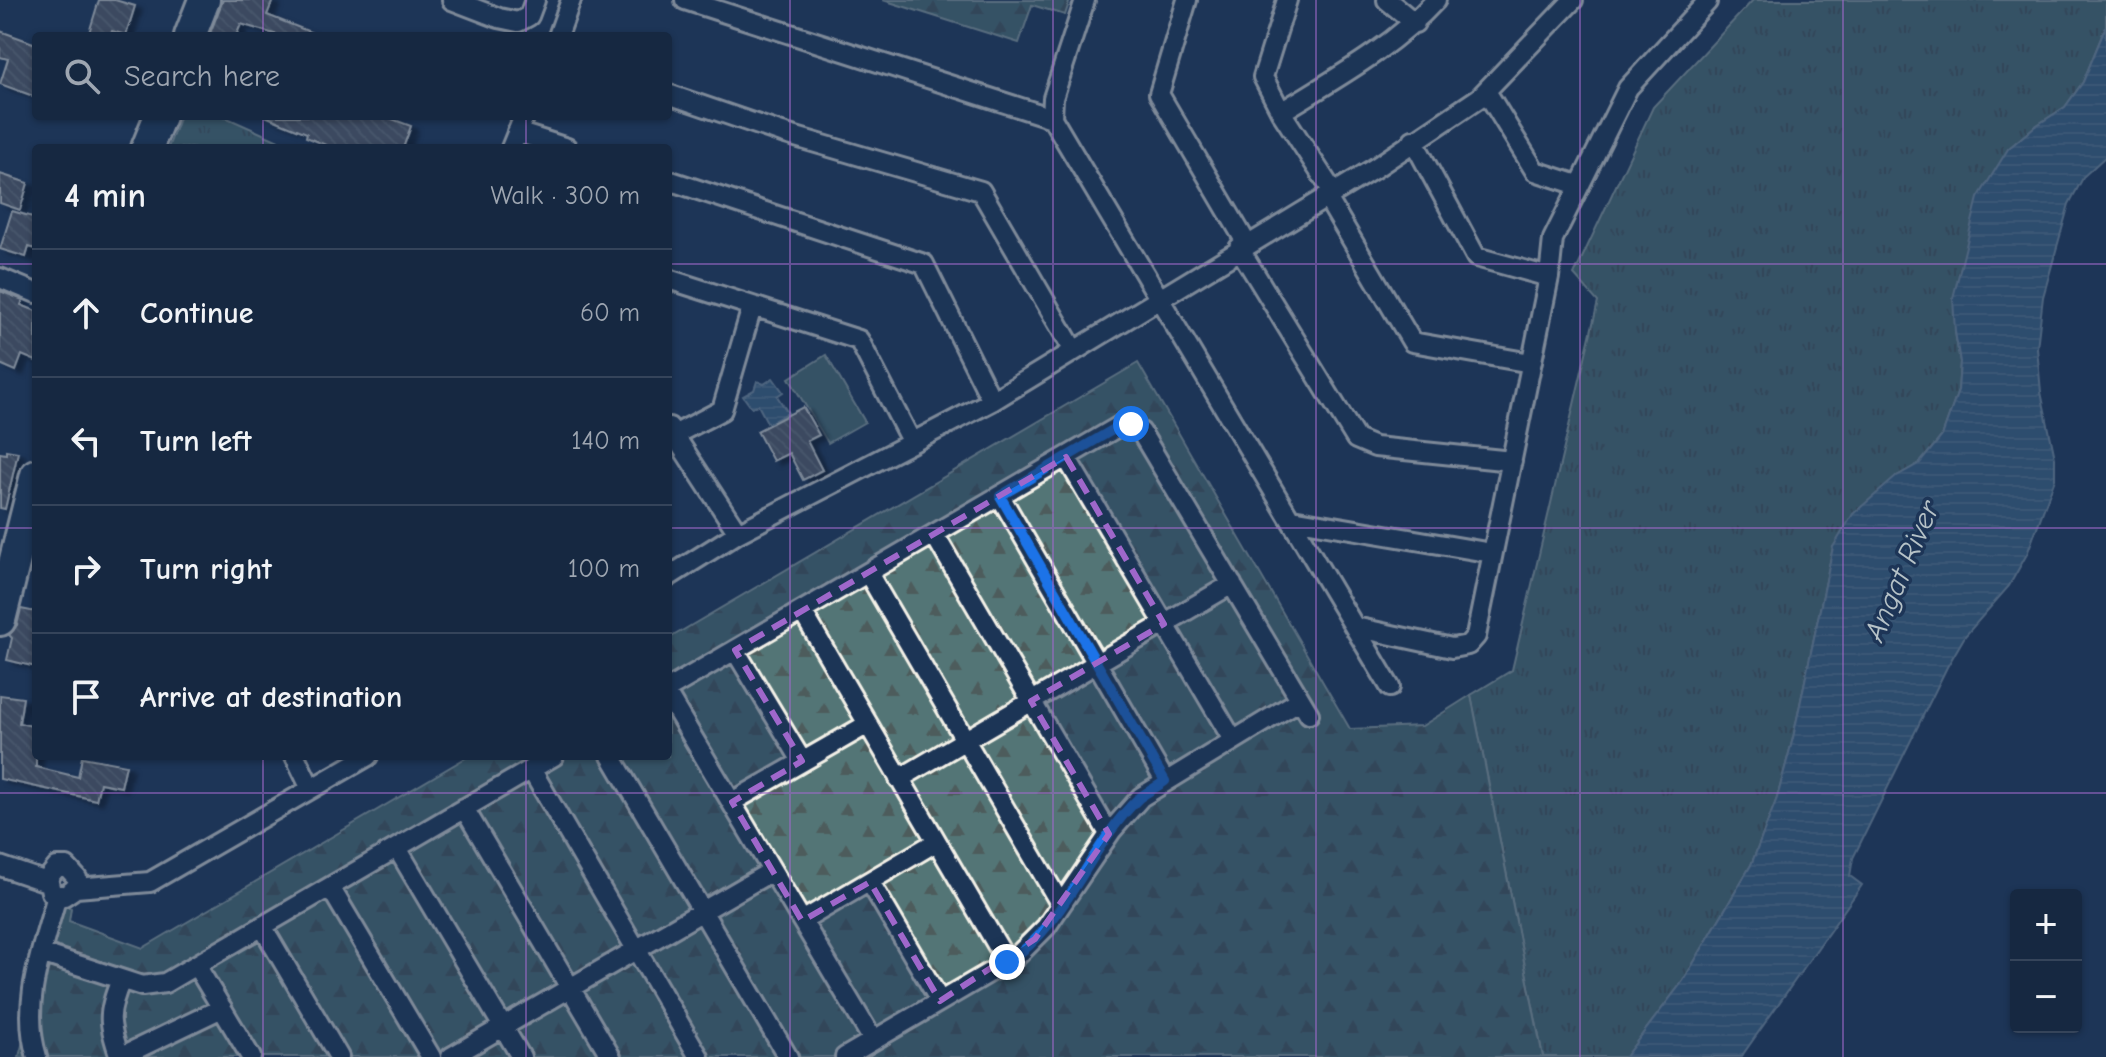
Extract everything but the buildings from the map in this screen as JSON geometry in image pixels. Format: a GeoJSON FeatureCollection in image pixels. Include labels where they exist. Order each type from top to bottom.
{"type":"FeatureCollection","features":[{"type":"Feature","properties":{"kind":"main road"},"geometry":{"type":"LineString","coordinates":[[192,32],[204,0]]}},
{"type":"Feature","properties":{"kind":"main road"},"geometry":{"type":"LineString","coordinates":[[149,144],[158,120]]}},
{"type":"Feature","properties":{"kind":"main road"},"geometry":{"type":"LineString","coordinates":[[0,620],[32,491]]}},
{"type":"Feature","properties":{"kind":"street"},"geometry":{"type":"LineString","coordinates":[[452,0],[518,22],[529,16],[535,0]]}},
{"type":"Feature","properties":{"kind":"street"},"geometry":{"type":"LineString","coordinates":[[559,32],[571,0]]}},
{"type":"Feature","properties":{"kind":"street"},"geometry":{"type":"LineString","coordinates":[[685,0],[1052,118]]}},
{"type":"Feature","properties":{"kind":"street"},"geometry":{"type":"LineString","coordinates":[[1085,0],[1053,98],[1052,118],[1390,687]]}},
{"type":"Feature","properties":{"kind":"street"},"geometry":{"type":"LineString","coordinates":[[1187,0],[1159,94],[1243,246],[1356,439],[1375,447],[1512,461]]}},
{"type":"Feature","properties":{"kind":"street"},"geometry":{"type":"LineString","coordinates":[[1287,0],[1263,77],[1412,342],[1531,363]]}},
{"type":"Feature","properties":{"kind":"street"},"geometry":{"type":"LineString","coordinates":[[1387,0],[1415,23]]}},
{"type":"Feature","properties":{"kind":"street"},"geometry":{"type":"LineString","coordinates":[[1281,112],[1372,56],[1415,23],[1436,0]]}},
{"type":"Feature","properties":{"kind":"street"},"geometry":{"type":"LineString","coordinates":[[672,574],[738,533],[992,401],[1375,168],[1479,98],[1573,0]]}},
{"type":"Feature","properties":{"kind":"street"},"geometry":{"type":"LineString","coordinates":[[1355,627],[1452,648],[1468,645],[1476,636],[1549,277],[1553,239],[1628,88],[1707,2],[1705,0]]}},
{"type":"Feature","properties":{"kind":"street"},"geometry":{"type":"LineString","coordinates":[[1486,91],[1535,171],[1578,185]]}},
{"type":"Feature","properties":{"kind":"street"},"geometry":{"type":"LineString","coordinates":[[672,95],[782,133],[981,191],[1074,351]]}},
{"type":"Feature","properties":{"kind":"street"},"geometry":{"type":"LineString","coordinates":[[518,132],[555,144]]}},
{"type":"Feature","properties":{"kind":"street"},"geometry":{"type":"LineString","coordinates":[[1413,140],[1476,257],[1549,277]]}},
{"type":"Feature","properties":{"kind":"street"},"geometry":{"type":"LineString","coordinates":[[672,181],[924,264],[992,401]]}},
{"type":"Feature","properties":{"kind":"street"},"geometry":{"type":"LineString","coordinates":[[0,278],[32,291]]}},
{"type":"Feature","properties":{"kind":"street"},"geometry":{"type":"LineString","coordinates":[[672,280],[859,340],[911,441]]}},
{"type":"Feature","properties":{"kind":"street"},"geometry":{"type":"LineString","coordinates":[[672,430],[722,410],[752,307]]}},
{"type":"Feature","properties":{"kind":"street"},"geometry":{"type":"LineString","coordinates":[[672,687],[1121,425],[1131,424],[1137,428],[1305,707],[1233,740],[1141,797],[1109,834],[1035,939],[1007,962],[845,1057]]}},
{"type":"Feature","properties":{"kind":"street"},"geometry":{"type":"LineString","coordinates":[[672,432],[738,533]]}},
{"type":"Feature","properties":{"kind":"street"},"geometry":{"type":"LineString","coordinates":[[1066,457],[1233,740]]}},
{"type":"Feature","properties":{"kind":"street"},"geometry":{"type":"LineString","coordinates":[[1000,496],[1165,781]]}},
{"type":"Feature","properties":{"kind":"street"},"geometry":{"type":"LineString","coordinates":[[1292,519],[1492,553]]}},
{"type":"Feature","properties":{"kind":"street"},"geometry":{"type":"LineString","coordinates":[[934,534],[1109,834]]}},
{"type":"Feature","properties":{"kind":"street"},"geometry":{"type":"LineString","coordinates":[[868,573],[1061,905]]}},
{"type":"Feature","properties":{"kind":"street"},"geometry":{"type":"LineString","coordinates":[[899,779],[1232,584]]}},
{"type":"Feature","properties":{"kind":"street"},"geometry":{"type":"LineString","coordinates":[[802,611],[1007,962]]}},
{"type":"Feature","properties":{"kind":"street"},"geometry":{"type":"LineString","coordinates":[[735,650],[802,761]]}},
{"type":"Feature","properties":{"kind":"street"},"geometry":{"type":"LineString","coordinates":[[672,703],[873,1040]]}},
{"type":"Feature","properties":{"kind":"street"},"geometry":{"type":"LineString","coordinates":[[732,802],[868,724]]}},
{"type":"Feature","properties":{"kind":"street"},"geometry":{"type":"LineString","coordinates":[[297,760],[311,789]]}},
{"type":"Feature","properties":{"kind":"street"},"geometry":{"type":"LineString","coordinates":[[0,866],[69,895],[76,888],[150,882],[361,760]]}},
{"type":"Feature","properties":{"kind":"street"},"geometry":{"type":"LineString","coordinates":[[41,953],[142,986],[165,983],[547,760]]}},
{"type":"Feature","properties":{"kind":"street"},"geometry":{"type":"LineString","coordinates":[[613,760],[788,1057]]}},
{"type":"Feature","properties":{"kind":"street"},"geometry":{"type":"LineString","coordinates":[[531,769],[699,1057]]}},
{"type":"Feature","properties":{"kind":"street"},"geometry":{"type":"LineString","coordinates":[[464,808],[611,1057]]}},
{"type":"Feature","properties":{"kind":"street"},"geometry":{"type":"LineString","coordinates":[[802,921],[936,842]]}},
{"type":"Feature","properties":{"kind":"street"},"geometry":{"type":"LineString","coordinates":[[397,848],[521,1057]]}},
{"type":"Feature","properties":{"kind":"street"},"geometry":{"type":"LineString","coordinates":[[37,1057],[30,996],[41,953],[53,870],[67,867],[75,873],[76,888]]}},
{"type":"Feature","properties":{"kind":"street"},"geometry":{"type":"LineString","coordinates":[[451,1057],[772,871]]}},
{"type":"Feature","properties":{"kind":"street"},"geometry":{"type":"LineString","coordinates":[[870,882],[940,1001]]}},
{"type":"Feature","properties":{"kind":"street"},"geometry":{"type":"LineString","coordinates":[[330,887],[431,1057]]}},
{"type":"Feature","properties":{"kind":"street"},"geometry":{"type":"LineString","coordinates":[[262,926],[339,1057]]}},
{"type":"Feature","properties":{"kind":"street"},"geometry":{"type":"LineString","coordinates":[[196,965],[251,1057]]}},
{"type":"Feature","properties":{"kind":"street"},"geometry":{"type":"LineString","coordinates":[[121,980],[109,1014],[110,1031],[120,1057],[222,1008]]}},
{"type":"Feature","properties":{"kind":"highlighted area"},"geometry":{"type":"Polygon","coordinates":[[[1066,457],[1164,624],[1031,701],[1109,834],[1035,939],[940,1001],[870,882],[802,921],[732,802],[802,761],[735,650],[1066,457]]]}},
{"type":"Feature","properties":{"kind":"green space"},"geometry":{"type":"Polygon","coordinates":[[[883,0],[1070,0],[1065,15],[1032,5],[1019,43],[883,0]]]}},
{"type":"Feature","properties":{"kind":"green space"},"geometry":{"type":"Polygon","coordinates":[[[1753,0],[2106,0],[2106,26],[2083,82],[2065,107],[2008,149],[1955,332],[1960,362],[1958,391],[1942,436],[1920,463],[1897,476],[1833,547],[1793,738],[1777,798],[1751,865],[1683,981],[1625,1057],[1543,1057],[1471,695],[1512,670],[1598,302],[1574,275],[1653,107],[1753,0]]]}},
{"type":"Feature","properties":{"kind":"green space"},"geometry":{"type":"Polygon","coordinates":[[[178,120],[232,120],[285,144],[170,144],[178,120]]]}},
{"type":"Feature","properties":{"kind":"green space"},"geometry":{"type":"Polygon","coordinates":[[[826,355],[865,422],[828,443],[789,378],[826,355]]]}},
{"type":"Feature","properties":{"kind":"green space"},"geometry":{"type":"Polygon","coordinates":[[[1138,363],[1350,729],[1422,726],[1471,695],[1543,1057],[19,1057],[58,902],[71,908],[69,921],[143,948],[462,760],[672,760],[672,637],[1138,363]]]}},
{"type":"Feature","properties":{"kind":"water","name":"Angat River"},"geometry":{"type":"Polygon","coordinates":[[[2106,26],[2106,156],[2084,176],[2069,204],[2043,297],[2037,348],[2041,392],[2055,458],[2055,479],[2027,554],[2009,586],[1965,636],[1947,667],[1853,858],[1850,876],[1862,885],[1741,1057],[1625,1057],[1683,981],[1751,865],[1777,798],[1793,738],[1833,547],[1853,514],[1897,476],[1920,463],[1942,436],[1958,391],[1960,362],[1953,298],[1978,198],[2008,149],[2065,107],[2083,82],[2106,26]]]}},
{"type":"Feature","properties":{"kind":"water"},"geometry":{"type":"Polygon","coordinates":[[[773,378],[783,392],[777,396],[788,413],[768,424],[758,405],[751,407],[743,396],[754,390],[757,381],[764,384],[773,378]]]}},
{"type":"Feature","properties":{"kind":"route"},"geometry":{"type":"LineString","coordinates":[[1007,962],[1046,927],[1120,820],[1141,797],[1165,781],[1000,496],[1121,425],[1131,424]]}}]}
